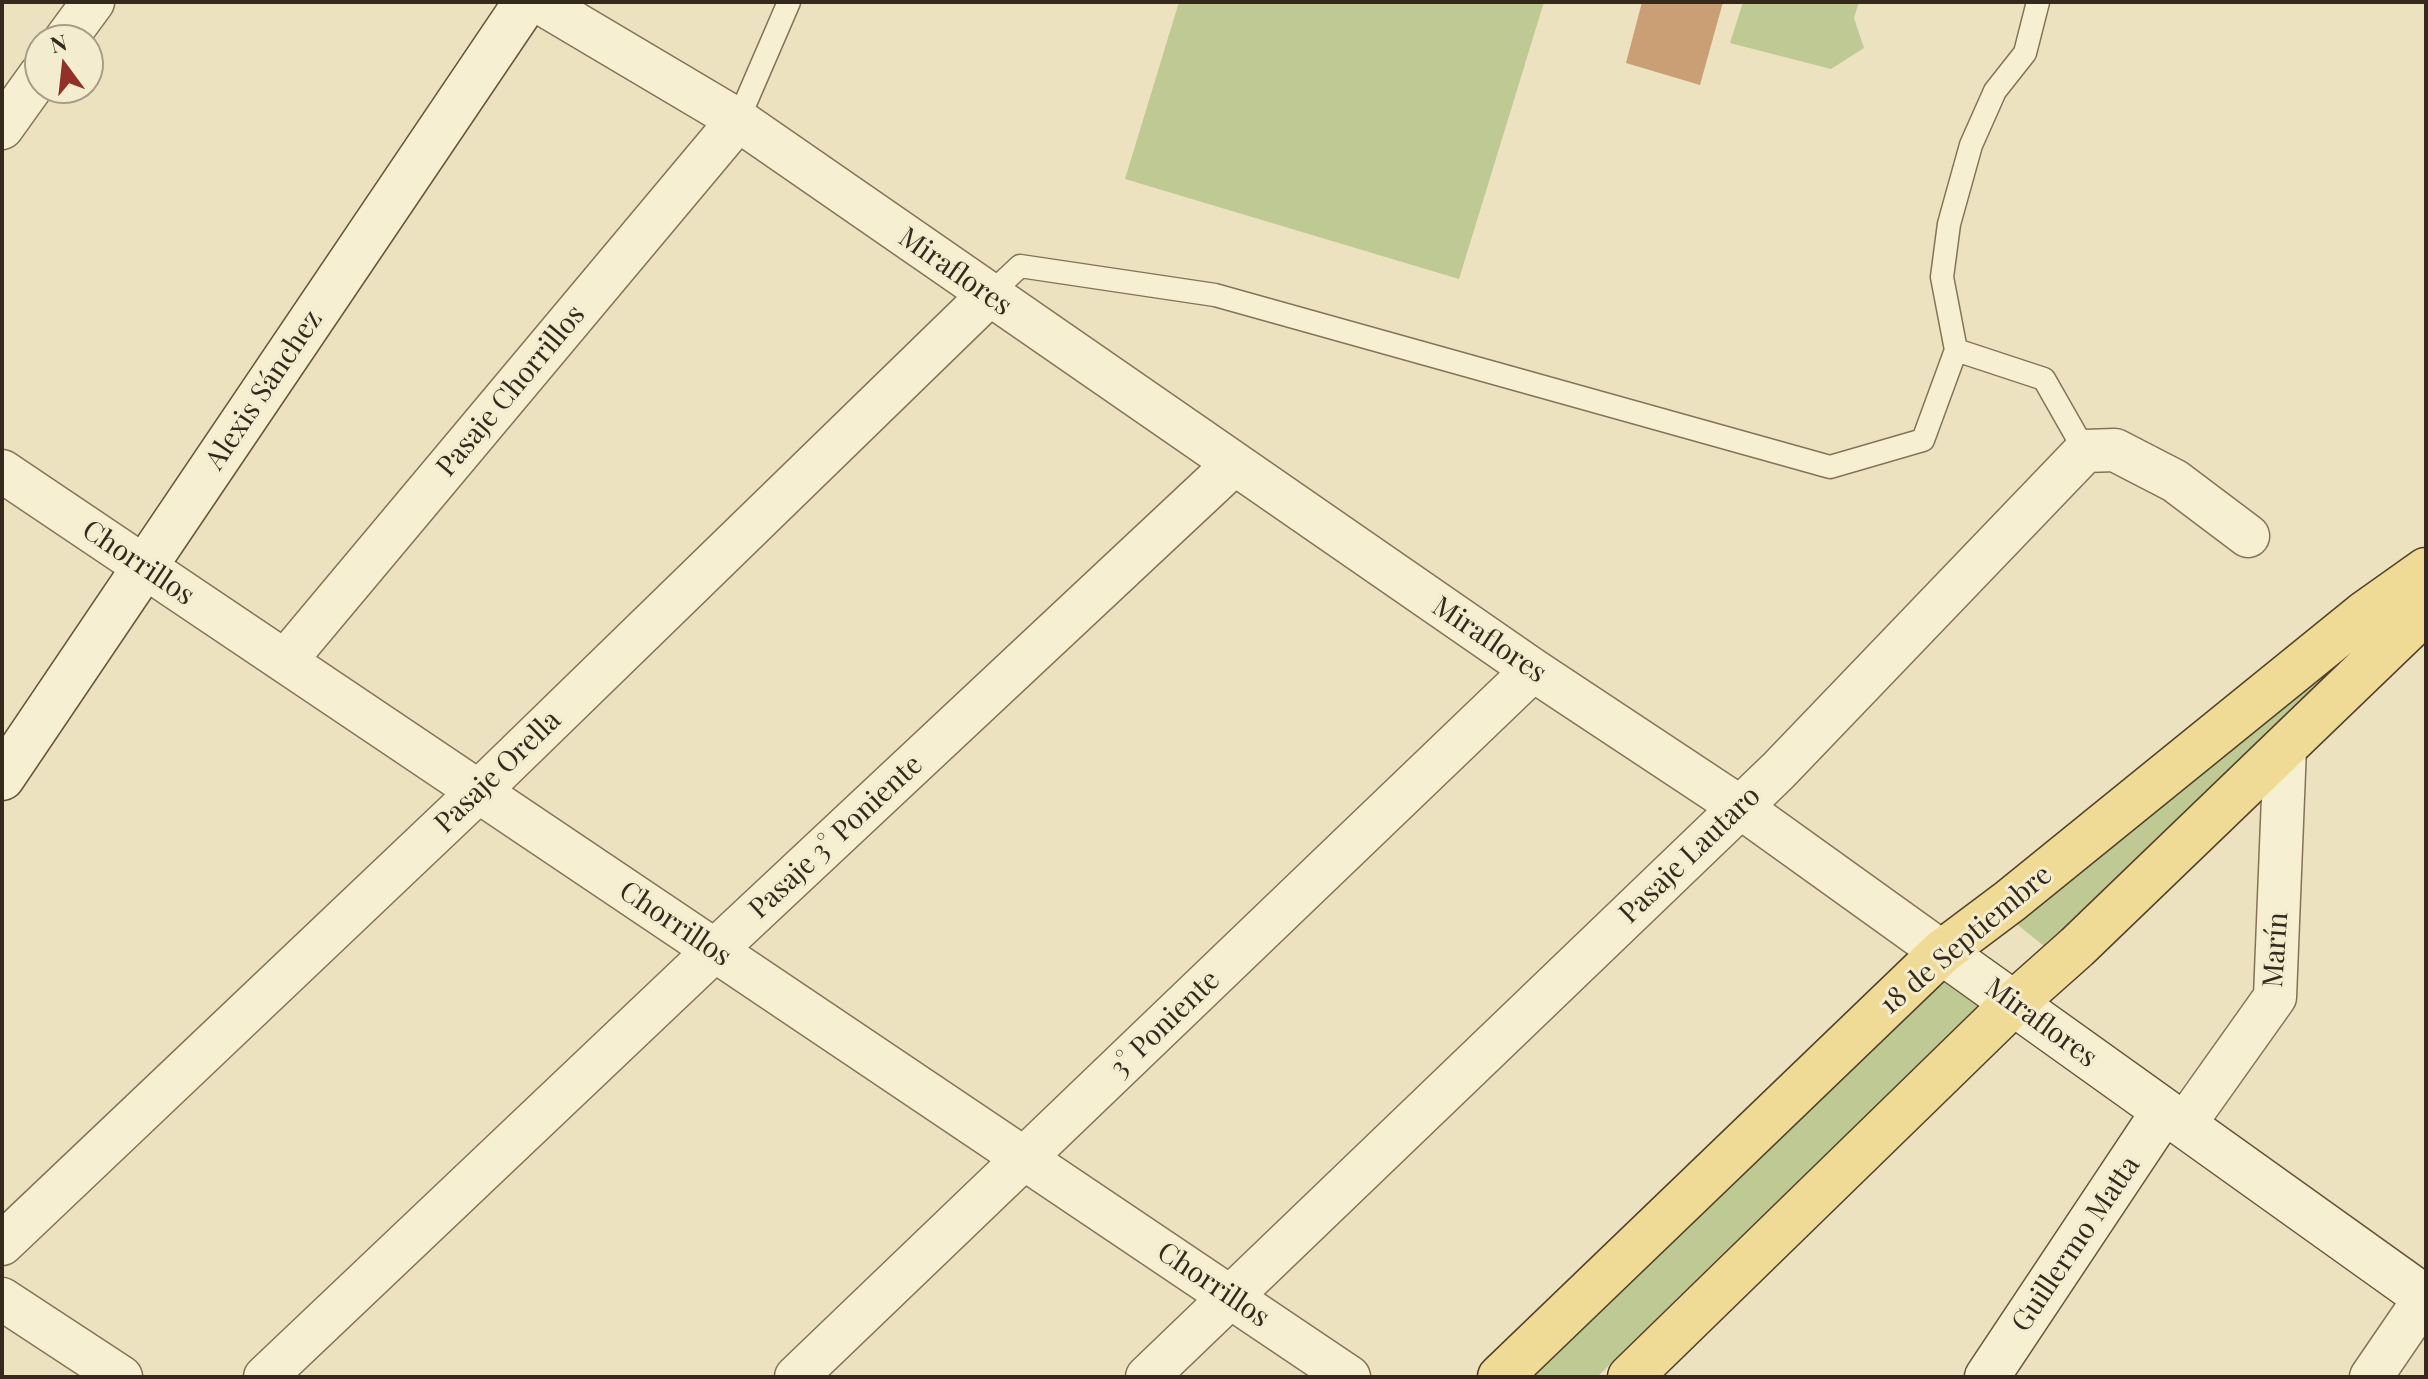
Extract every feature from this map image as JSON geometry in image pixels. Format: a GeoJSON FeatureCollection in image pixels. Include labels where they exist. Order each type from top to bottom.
{"type":"FeatureCollection","features":[{"type":"Feature","properties":{"kind":"main road","name":"18 de Septiembre"},"geometry":{"type":"LineString","coordinates":[[1500,1377],[1942,952],[2010,901],[2364,614],[2426,570]]}},
{"type":"Feature","properties":{"kind":"main road"},"geometry":{"type":"LineString","coordinates":[[1630,1377],[2014,1003],[2424,614]]}},
{"type":"Feature","properties":{"kind":"street"},"geometry":{"type":"LineString","coordinates":[[77,24],[93,2]]}},
{"type":"Feature","properties":{"kind":"street","name":"Alexis Sánchez"},"geometry":{"type":"LineString","coordinates":[[2,778],[526,2]]}},
{"type":"Feature","properties":{"kind":"street","name":"Miraflores"},"geometry":{"type":"LineString","coordinates":[[539,2],[738,120],[988,296],[1533,670],[1740,807],[2426,1298]]}},
{"type":"Feature","properties":{"kind":"street"},"geometry":{"type":"LineString","coordinates":[[2,128],[24,97]]}},
{"type":"Feature","properties":{"kind":"street","name":"Pasaje Chorrillos"},"geometry":{"type":"LineString","coordinates":[[285,661],[738,120]]}},
{"type":"Feature","properties":{"kind":"street","name":"Pasaje Orella"},"geometry":{"type":"LineString","coordinates":[[2,1244],[478,792],[988,296]]}},
{"type":"Feature","properties":{"kind":"street"},"geometry":{"type":"LineString","coordinates":[[2085,451],[2115,450],[2175,481],[2248,536]]}},
{"type":"Feature","properties":{"kind":"street","name":"Pasaje Lautaro"},"geometry":{"type":"LineString","coordinates":[[1147,1377],[1740,807],[2085,451]]}},
{"type":"Feature","properties":{"kind":"street","name":"Pasaje 3° Poniente"},"geometry":{"type":"LineString","coordinates":[[265,1377],[1234,464]]}},
{"type":"Feature","properties":{"kind":"street","name":"Chorrillos"},"geometry":{"type":"LineString","coordinates":[[2,471],[1349,1377]]}},
{"type":"Feature","properties":{"kind":"street"},"geometry":{"type":"LineString","coordinates":[[2364,614],[2424,614]]}},
{"type":"Feature","properties":{"kind":"street","name":"3° Poniente"},"geometry":{"type":"LineString","coordinates":[[796,1377],[1533,670]]}},
{"type":"Feature","properties":{"kind":"street","name":"Marín"},"geometry":{"type":"LineString","coordinates":[[2174,1118],[2275,997],[2285,747]]}},
{"type":"Feature","properties":{"kind":"street","name":"Guillermo Matta"},"geometry":{"type":"LineString","coordinates":[[1987,1377],[2174,1118]]}},
{"type":"Feature","properties":{"kind":"street"},"geometry":{"type":"LineString","coordinates":[[2371,1377],[2426,1298]]}},
{"type":"Feature","properties":{"kind":"street"},"geometry":{"type":"LineString","coordinates":[[2,1299],[121,1377]]}},
{"type":"Feature","properties":{"kind":"lane"},"geometry":{"type":"LineString","coordinates":[[738,120],[789,2]]}},
{"type":"Feature","properties":{"kind":"lane"},"geometry":{"type":"LineString","coordinates":[[988,296],[1020,266],[1215,295],[1830,467],[1923,440],[1956,350],[1942,277],[1949,224],[1971,145],[1995,91],[2025,53],[2038,2]]}},
{"type":"Feature","properties":{"kind":"lane"},"geometry":{"type":"LineString","coordinates":[[1956,350],[2044,379],[2085,451]]}},
{"type":"Feature","properties":{"kind":"green space"},"geometry":{"type":"Polygon","coordinates":[[[1179,2],[1544,2],[1459,279],[1125,179],[1179,2]]]}},
{"type":"Feature","properties":{"kind":"green space"},"geometry":{"type":"Polygon","coordinates":[[[1743,2],[1859,2],[1854,18],[1864,48],[1831,69],[1730,43],[1743,2]]]}},
{"type":"Feature","properties":{"kind":"green space"},"geometry":{"type":"Polygon","coordinates":[[[2341,662],[2050,951],[2008,917],[2212,748],[2341,662]]]}},
{"type":"Feature","properties":{"kind":"green space"},"geometry":{"type":"Polygon","coordinates":[[[1947,977],[1981,1004],[1597,1377],[1526,1377],[1947,977]]]}},
{"type":"Feature","properties":{"kind":"building"},"geometry":{"type":"Polygon","coordinates":[[[1642,2],[1723,2],[1700,85],[1626,63],[1642,2]]]}}]}
